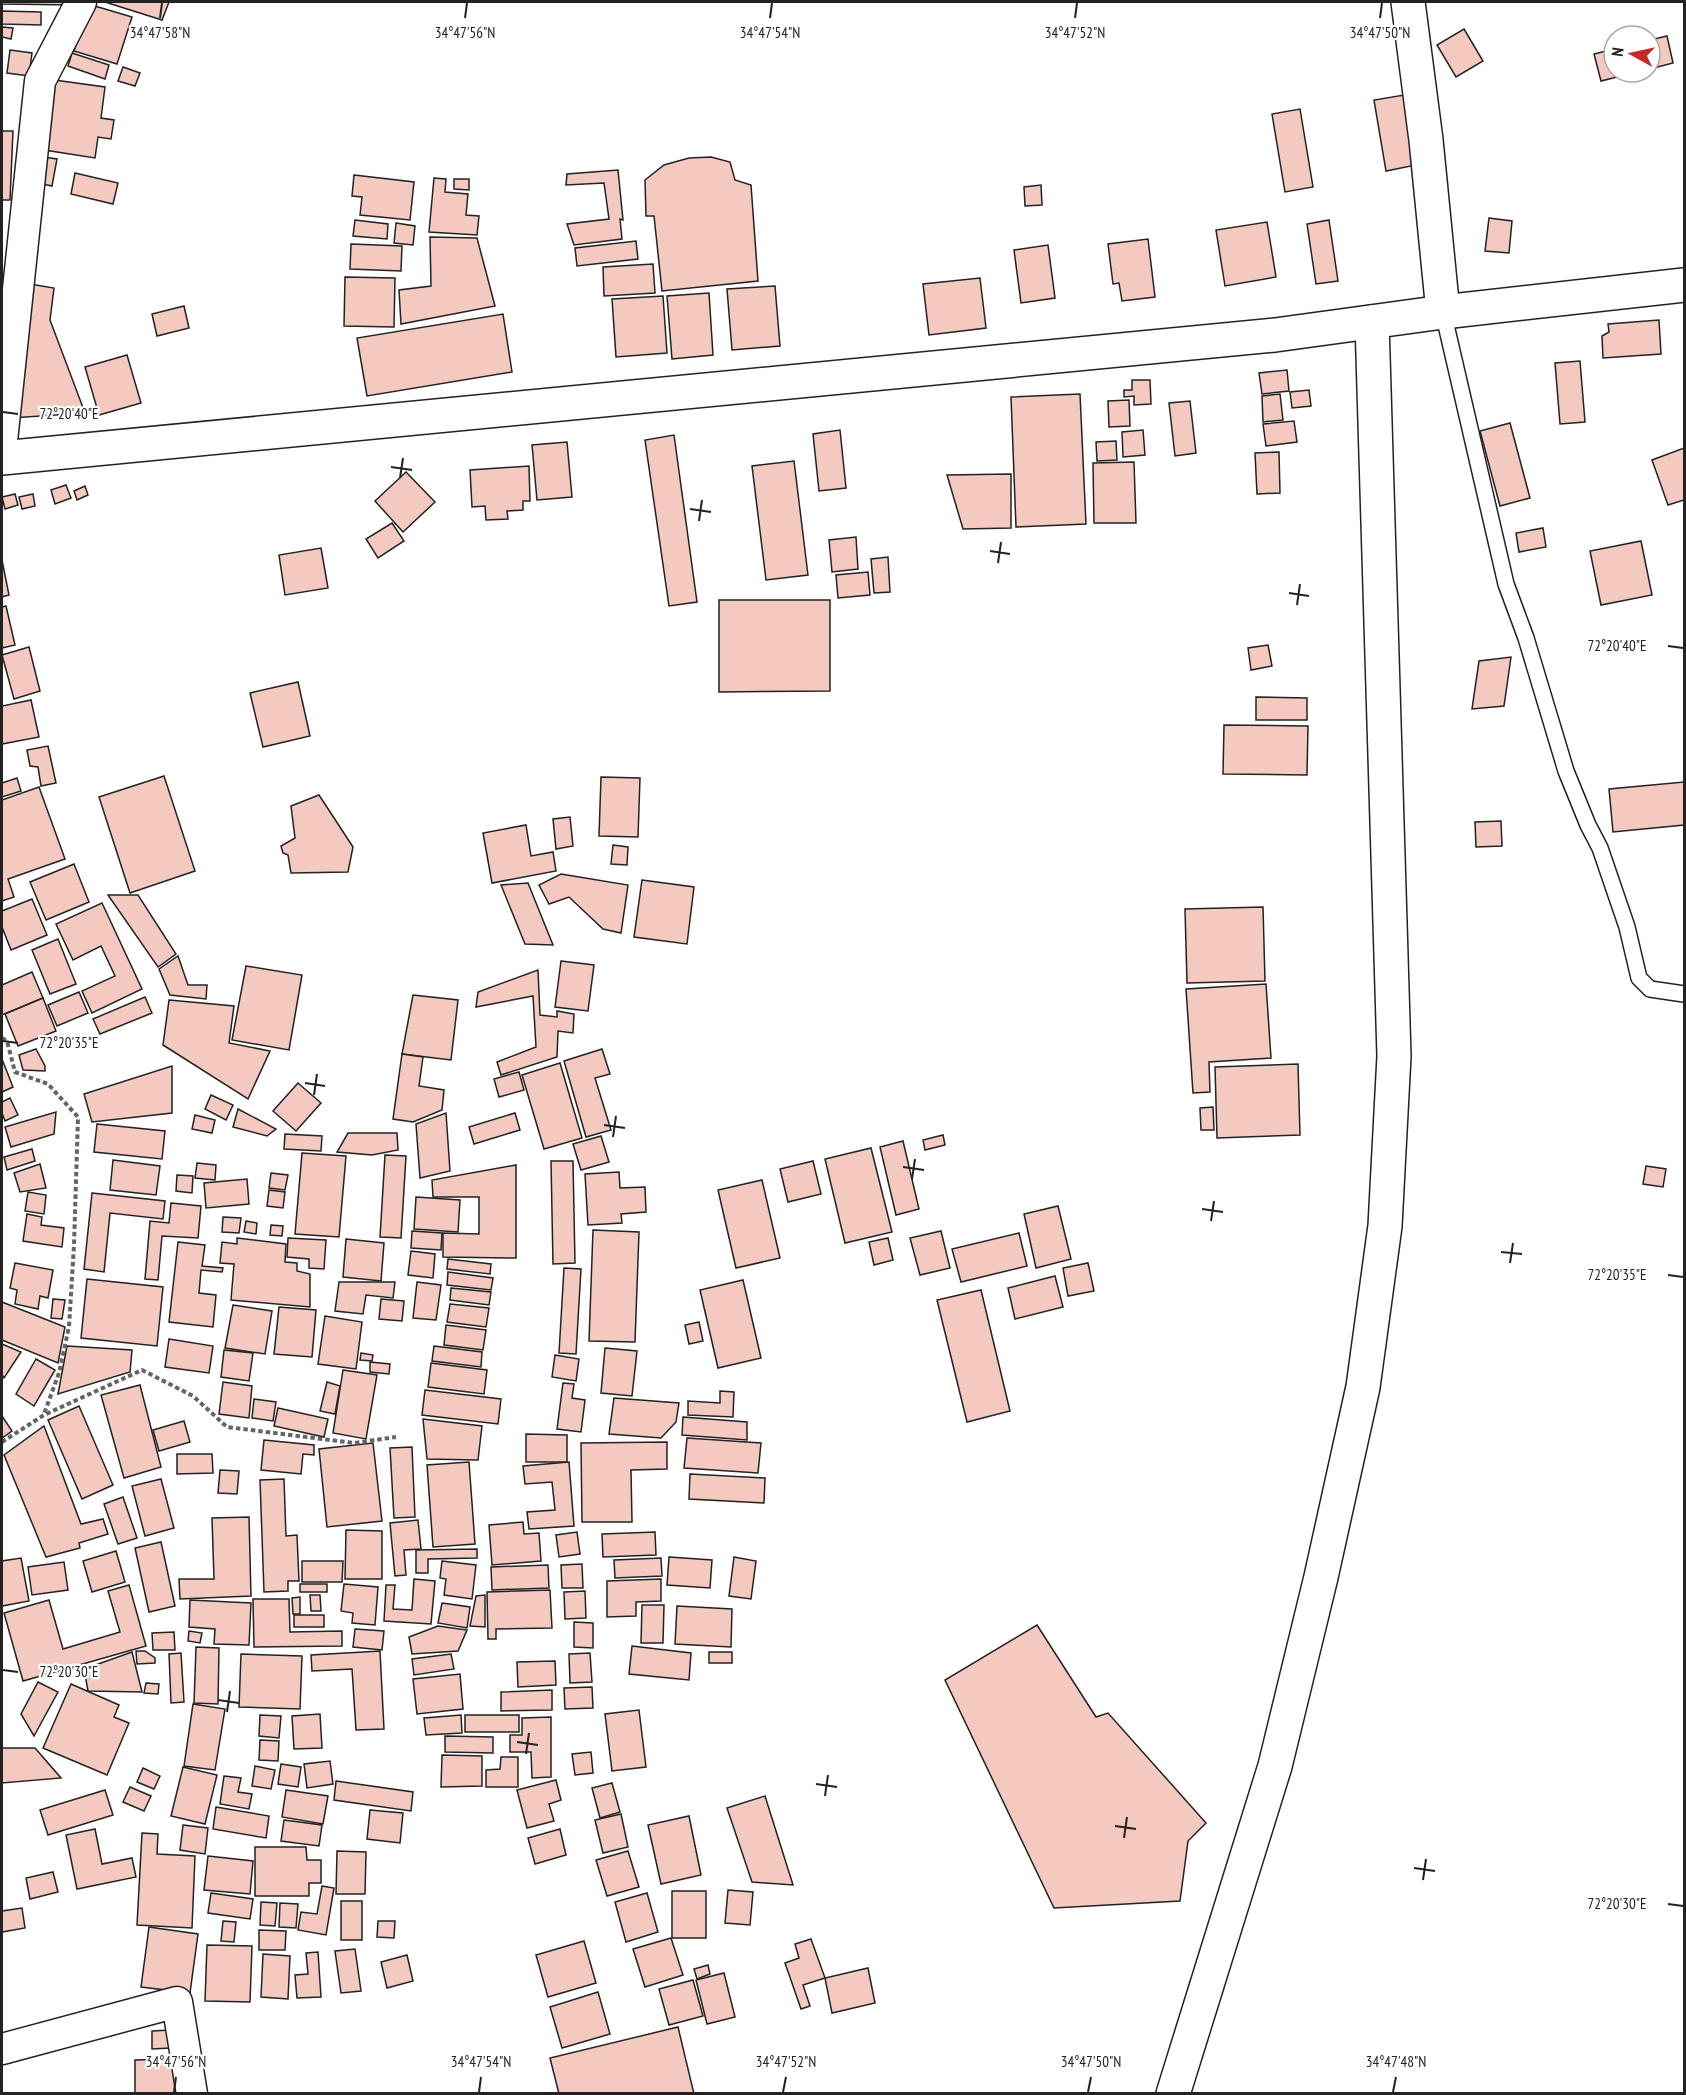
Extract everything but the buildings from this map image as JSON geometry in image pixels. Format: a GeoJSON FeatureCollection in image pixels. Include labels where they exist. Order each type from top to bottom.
{"type":"FeatureCollection","features":[{"type":"Feature","properties":{"kind":"main road"},"geometry":{"type":"LineString","coordinates":[[1408,2],[1426,140],[1443,312]]}},
{"type":"Feature","properties":{"kind":"main road"},"geometry":{"type":"LineString","coordinates":[[2,458],[1275,335],[1443,312],[1684,285]]}},
{"type":"Feature","properties":{"kind":"main road"},"geometry":{"type":"LineString","coordinates":[[1173,2094],[1275,1766],[1321,1577],[1363,1387],[1385,1226],[1394,1056],[1372,322]]}},
{"type":"Feature","properties":{"kind":"street"},"geometry":{"type":"LineString","coordinates":[[2,441],[40,81],[81,2]]}},
{"type":"Feature","properties":{"kind":"street"},"geometry":{"type":"LineString","coordinates":[[2,2049],[177,2002],[192,2094]]}},
{"type":"Feature","properties":{"kind":"lane"},"geometry":{"type":"LineString","coordinates":[[1443,312],[1506,584],[1526,638],[1566,771],[1600,848],[1627,927],[1639,978],[1650,989],[1684,994]]}},
{"type":"Feature","properties":{"kind":"path"},"geometry":{"type":"LineString","coordinates":[[2,1038],[7,1041],[15,1072],[48,1084],[78,1117],[69,1327],[59,1373],[44,1415]]}},
{"type":"Feature","properties":{"kind":"path"},"geometry":{"type":"LineString","coordinates":[[2,1442],[44,1415],[141,1370],[193,1396],[227,1427],[354,1443],[396,1437]]}}]}
